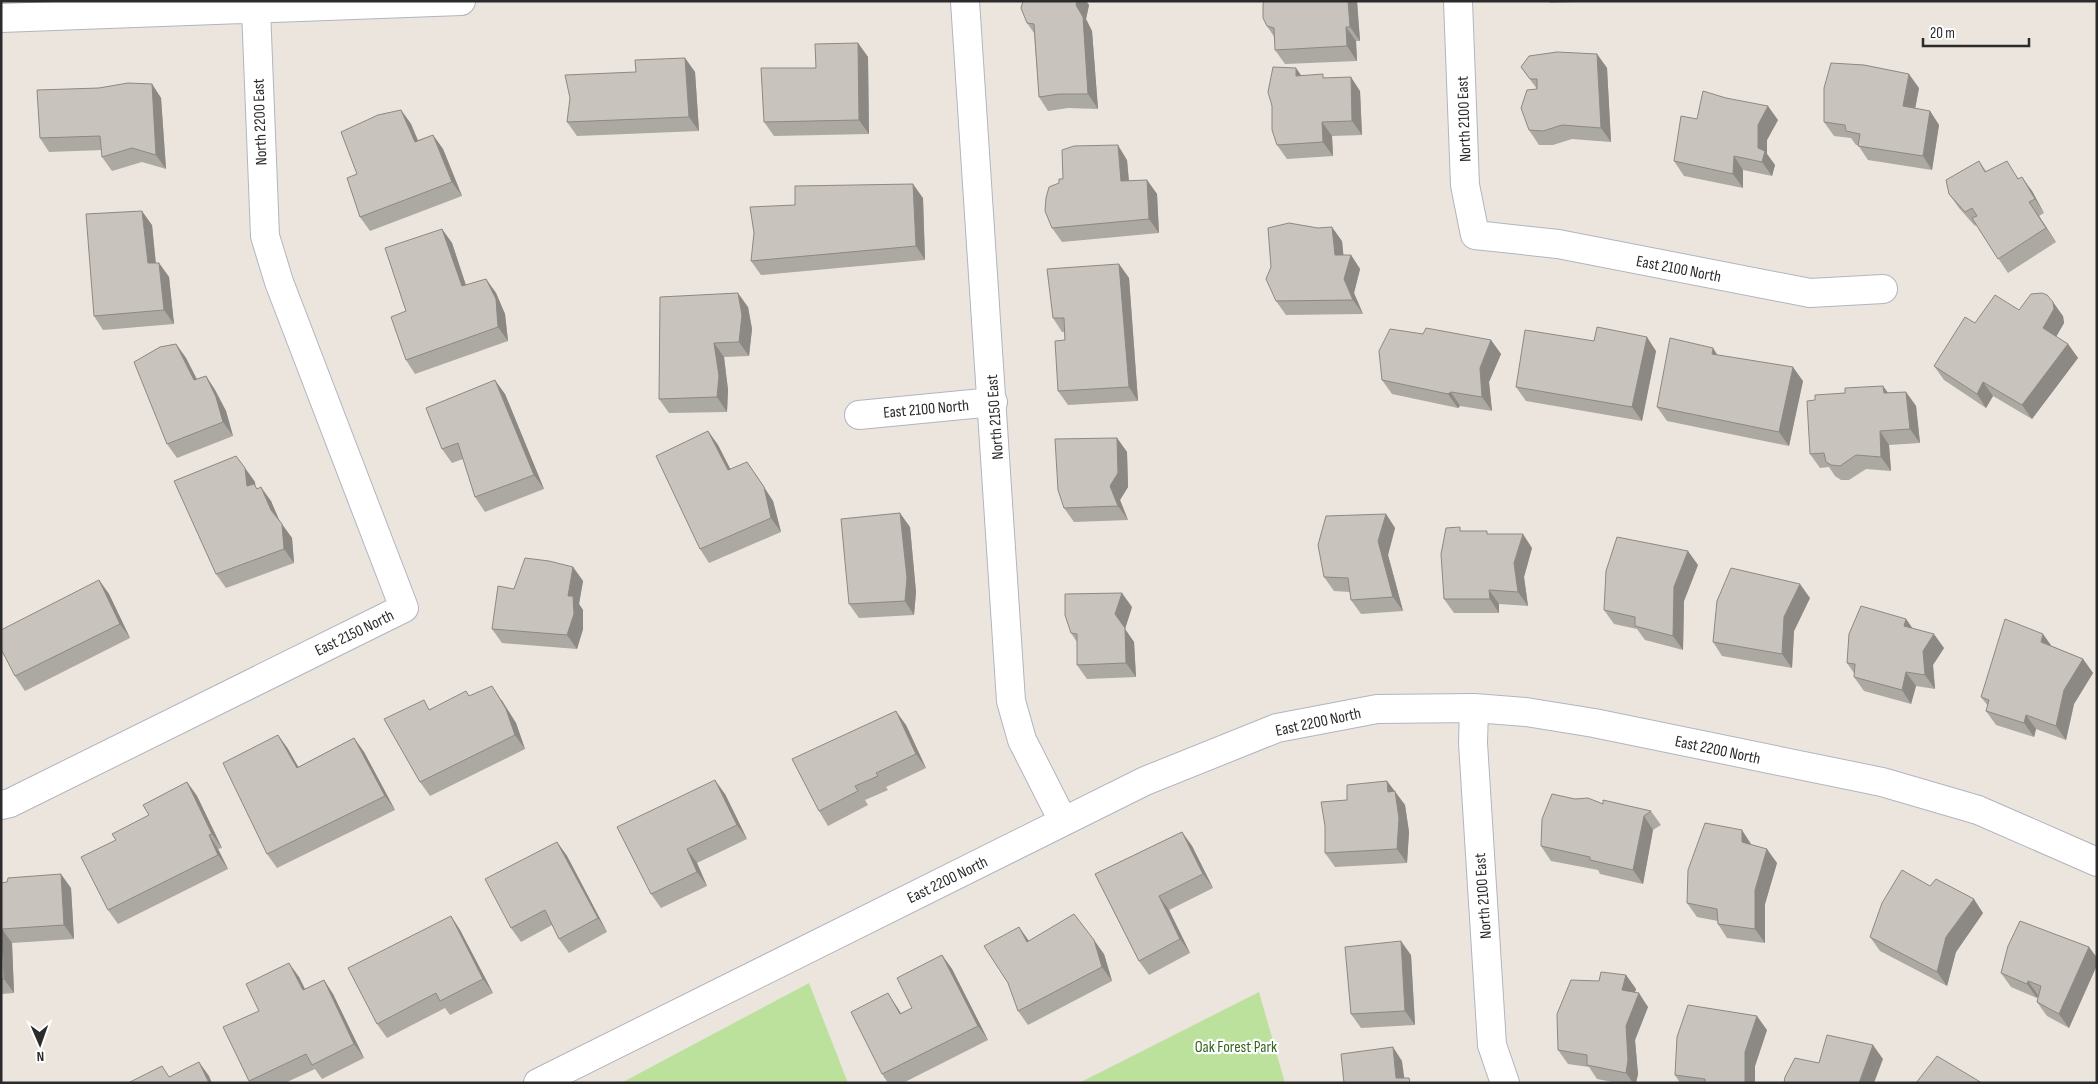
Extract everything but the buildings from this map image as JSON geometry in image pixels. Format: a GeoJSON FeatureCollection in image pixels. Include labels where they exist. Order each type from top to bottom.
{"type":"FeatureCollection","features":[{"type":"Feature","properties":{"kind":"street"},"geometry":{"type":"LineString","coordinates":[[1,18],[462,1]]}},
{"type":"Feature","properties":{"kind":"street","name":"North 2150 East"},"geometry":{"type":"LineString","coordinates":[[965,1],[993,402],[1011,701],[1022,740],[1063,821]]}},
{"type":"Feature","properties":{"kind":"street","name":"North 2100 East"},"geometry":{"type":"LineString","coordinates":[[1458,1],[1465,186],[1475,235]]}},
{"type":"Feature","properties":{"kind":"street","name":"North 2200 East"},"geometry":{"type":"LineString","coordinates":[[256,9],[264,236]]}},
{"type":"Feature","properties":{"kind":"street","name":"East 2100 North"},"geometry":{"type":"LineString","coordinates":[[1475,235],[1558,244],[1810,293],[1883,289]]}},
{"type":"Feature","properties":{"kind":"street","name":"East 2150 North"},"geometry":{"type":"LineString","coordinates":[[1,805],[10,803],[404,608],[279,282],[264,236]]}},
{"type":"Feature","properties":{"kind":"street","name":"East 2100 North"},"geometry":{"type":"LineString","coordinates":[[859,414],[993,402]]}},
{"type":"Feature","properties":{"kind":"street","name":"North 2100 East"},"geometry":{"type":"LineString","coordinates":[[1474,708],[1473,743],[1492,1044],[1505,1083]]}},
{"type":"Feature","properties":{"kind":"street","name":"East 2200 North"},"geometry":{"type":"LineString","coordinates":[[538,1083],[1145,781],[1277,728],[1377,709],[1474,708],[1526,712],[1594,723],[1882,782],[1978,810],[2097,862]]}},
{"type":"Feature","properties":{"kind":"green space"},"geometry":{"type":"Polygon","coordinates":[[[809,983],[848,1083],[621,1083],[809,983]]]}},
{"type":"Feature","properties":{"kind":"green space","name":"Oak Forest Park"},"geometry":{"type":"Polygon","coordinates":[[[1259,992],[1285,1083],[1079,1083],[1259,992]]]}}]}
